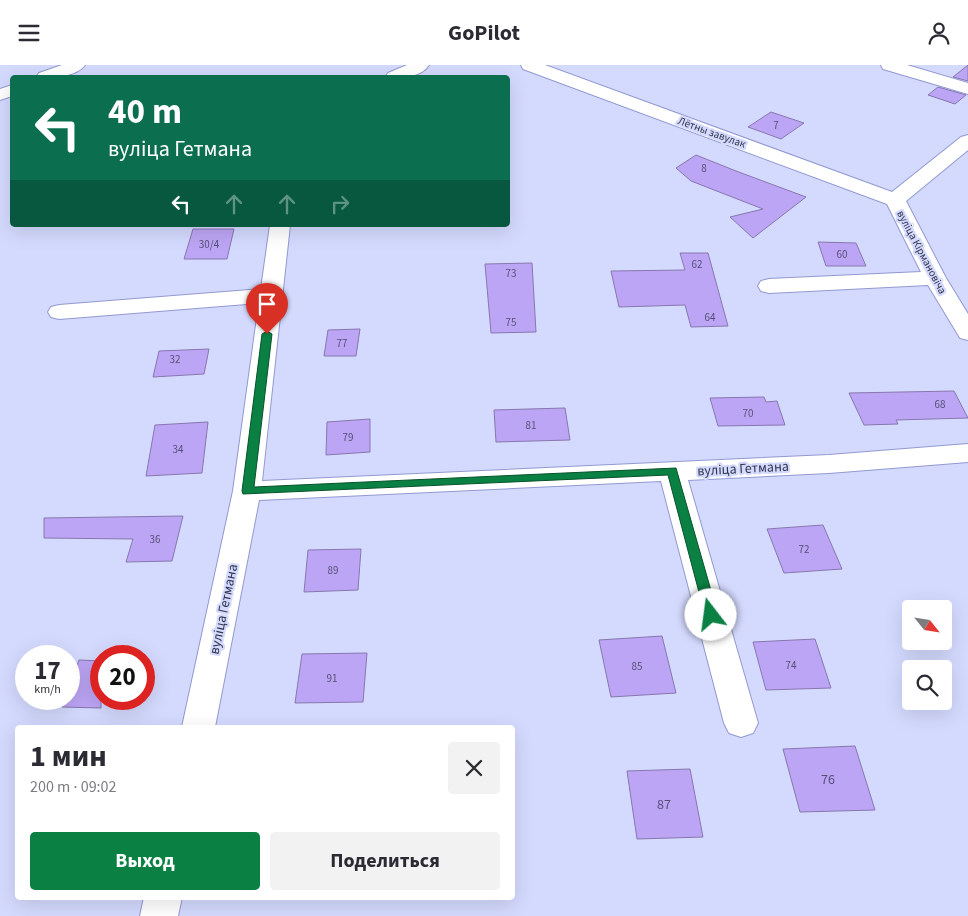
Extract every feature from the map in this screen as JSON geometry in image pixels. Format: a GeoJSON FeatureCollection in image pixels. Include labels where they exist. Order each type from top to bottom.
{"type":"FeatureCollection","features":[{"type":"Feature","properties":{"kind":"street"},"geometry":{"type":"LineString","coordinates":[[50,75],[78,65]]}},
{"type":"Feature","properties":{"kind":"street"},"geometry":{"type":"LineString","coordinates":[[398,75],[421,65]]}},
{"type":"Feature","properties":{"kind":"street","name":"Лётны завулак"},"geometry":{"type":"LineString","coordinates":[[529,65],[895,200]]}},
{"type":"Feature","properties":{"kind":"street"},"geometry":{"type":"LineString","coordinates":[[889,65],[968,89]]}},
{"type":"Feature","properties":{"kind":"street","name":"вуліца Кірмановіча"},"geometry":{"type":"LineString","coordinates":[[968,141],[895,200],[935,278],[968,333]]}},
{"type":"Feature","properties":{"kind":"street","name":"вуліца Гетмана"},"geometry":{"type":"LineString","coordinates":[[198,725],[248,491],[280,227]]}},
{"type":"Feature","properties":{"kind":"street"},"geometry":{"type":"LineString","coordinates":[[769,285],[935,278]]}},
{"type":"Feature","properties":{"kind":"street"},"geometry":{"type":"LineString","coordinates":[[59,312],[272,295]]}},
{"type":"Feature","properties":{"kind":"street","name":"вуліца Гетмана"},"geometry":{"type":"LineString","coordinates":[[248,491],[829,463],[968,453]]}},
{"type":"Feature","properties":{"kind":"street"},"geometry":{"type":"LineString","coordinates":[[672,471],[741,723]]}},
{"type":"Feature","properties":{"kind":"street"},"geometry":{"type":"LineString","coordinates":[[159,916],[162,900]]}},
{"type":"Feature","properties":{"kind":"building"},"geometry":{"type":"Polygon","coordinates":[[[968,65],[968,81],[953,77],[968,65]]]}},
{"type":"Feature","properties":{"kind":"building"},"geometry":{"type":"Polygon","coordinates":[[[938,87],[966,95],[955,104],[928,95],[938,87]]]}},
{"type":"Feature","properties":{"kind":"building"},"geometry":{"type":"Polygon","coordinates":[[[771,112],[804,123],[781,139],[748,127],[771,112]]]}},
{"type":"Feature","properties":{"kind":"building"},"geometry":{"type":"Polygon","coordinates":[[[696,155],[806,197],[753,238],[730,217],[763,209],[691,181],[676,168],[696,155]]]}},
{"type":"Feature","properties":{"kind":"building"},"geometry":{"type":"Polygon","coordinates":[[[193,229],[234,229],[227,259],[184,259],[193,229]]]}},
{"type":"Feature","properties":{"kind":"building"},"geometry":{"type":"Polygon","coordinates":[[[818,242],[856,243],[866,266],[826,266],[818,242]]]}},
{"type":"Feature","properties":{"kind":"building"},"geometry":{"type":"Polygon","coordinates":[[[680,253],[708,253],[728,326],[691,327],[685,305],[619,307],[611,271],[685,270],[680,253]]]}},
{"type":"Feature","properties":{"kind":"building"},"geometry":{"type":"Polygon","coordinates":[[[532,263],[536,332],[491,333],[485,264],[532,263]]]}},
{"type":"Feature","properties":{"kind":"building"},"geometry":{"type":"Polygon","coordinates":[[[360,329],[356,356],[324,356],[328,330],[360,329]]]}},
{"type":"Feature","properties":{"kind":"building"},"geometry":{"type":"Polygon","coordinates":[[[209,349],[204,374],[153,377],[159,351],[209,349]]]}},
{"type":"Feature","properties":{"kind":"building"},"geometry":{"type":"Polygon","coordinates":[[[954,391],[968,418],[896,420],[898,424],[864,425],[849,393],[954,391]]]}},
{"type":"Feature","properties":{"kind":"building"},"geometry":{"type":"Polygon","coordinates":[[[764,397],[766,402],[777,401],[785,425],[718,426],[710,398],[764,397]]]}},
{"type":"Feature","properties":{"kind":"building"},"geometry":{"type":"Polygon","coordinates":[[[565,408],[570,440],[496,442],[494,410],[565,408]]]}},
{"type":"Feature","properties":{"kind":"building"},"geometry":{"type":"Polygon","coordinates":[[[370,419],[370,452],[326,455],[327,422],[370,419]]]}},
{"type":"Feature","properties":{"kind":"building"},"geometry":{"type":"Polygon","coordinates":[[[208,422],[202,473],[146,476],[155,425],[208,422]]]}},
{"type":"Feature","properties":{"kind":"building"},"geometry":{"type":"Polygon","coordinates":[[[183,516],[172,561],[126,562],[133,539],[44,538],[44,518],[183,516]]]}},
{"type":"Feature","properties":{"kind":"building"},"geometry":{"type":"Polygon","coordinates":[[[823,525],[842,569],[784,573],[767,529],[823,525]]]}},
{"type":"Feature","properties":{"kind":"building"},"geometry":{"type":"Polygon","coordinates":[[[361,549],[358,590],[304,592],[308,550],[361,549]]]}},
{"type":"Feature","properties":{"kind":"building"},"geometry":{"type":"Polygon","coordinates":[[[662,636],[676,693],[611,697],[599,640],[662,636]]]}},
{"type":"Feature","properties":{"kind":"building"},"geometry":{"type":"Polygon","coordinates":[[[815,639],[831,688],[766,690],[753,642],[815,639]]]}},
{"type":"Feature","properties":{"kind":"building"},"geometry":{"type":"Polygon","coordinates":[[[367,653],[363,702],[295,703],[302,654],[367,653]]]}},
{"type":"Feature","properties":{"kind":"building"},"geometry":{"type":"Polygon","coordinates":[[[80,660],[90,660],[90,708],[80,707],[80,660]]]}},
{"type":"Feature","properties":{"kind":"building"},"geometry":{"type":"Polygon","coordinates":[[[855,746],[875,810],[800,812],[783,749],[855,746]]]}},
{"type":"Feature","properties":{"kind":"building"},"geometry":{"type":"Polygon","coordinates":[[[690,769],[703,837],[637,839],[627,771],[690,769]]]}},
{"type":"Feature","properties":{"kind":"route"},"geometry":{"type":"LineString","coordinates":[[267,334],[248,491],[672,471],[711,615]]}}]}
